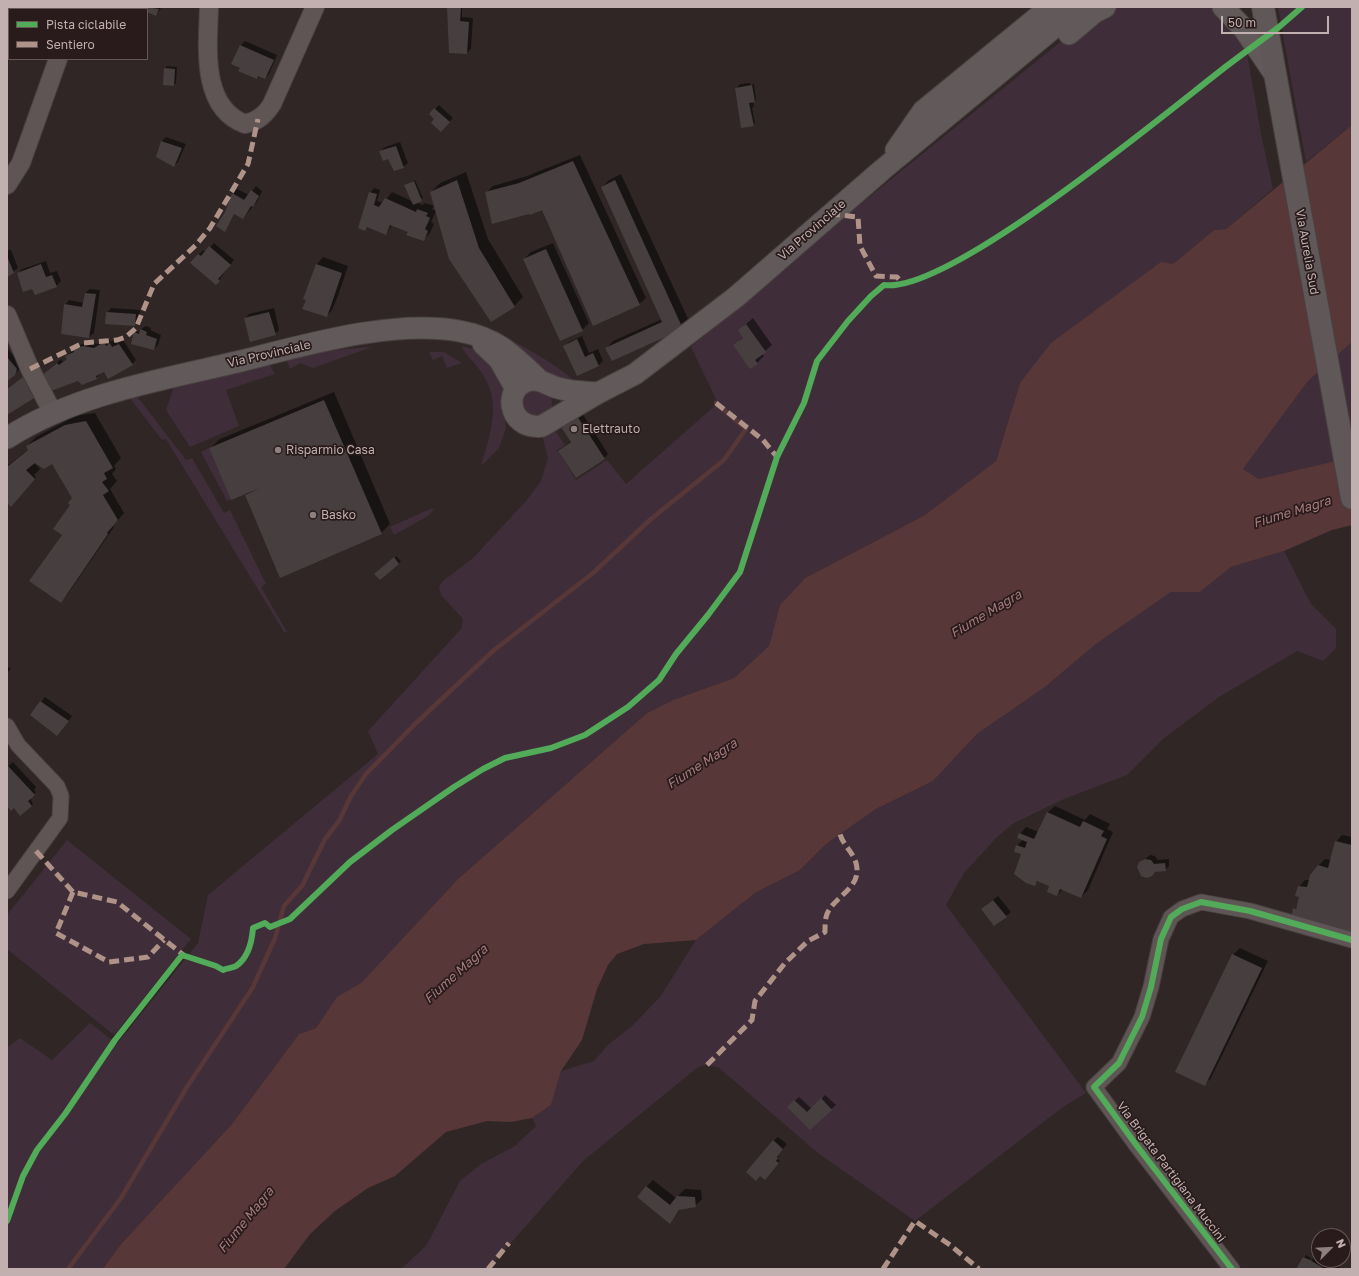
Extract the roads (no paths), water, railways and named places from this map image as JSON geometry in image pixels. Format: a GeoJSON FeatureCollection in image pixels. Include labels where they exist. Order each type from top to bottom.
{"type":"FeatureCollection","features":[{"type":"Feature","properties":{"kind":"main road"},"geometry":{"type":"LineString","coordinates":[[882,170],[923,111],[1050,7]]}},
{"type":"Feature","properties":{"kind":"main road"},"geometry":{"type":"LineString","coordinates":[[882,170],[943,137],[1080,7]]}},
{"type":"Feature","properties":{"kind":"main road"},"geometry":{"type":"LineString","coordinates":[[1019,66],[1095,12],[1105,7]]}},
{"type":"Feature","properties":{"kind":"main road"},"geometry":{"type":"LineString","coordinates":[[1222,7],[1244,29],[1274,73]]}},
{"type":"Feature","properties":{"kind":"main road","name":"Via Aurelia Sud"},"geometry":{"type":"LineString","coordinates":[[1263,7],[1352,498]]}},
{"type":"Feature","properties":{"kind":"main road","name":"Via Provinciale"},"geometry":{"type":"LineString","coordinates":[[7,438],[53,414],[108,392],[322,341],[389,330],[423,328],[459,331],[474,336],[499,359],[516,389],[512,403],[513,410],[521,422],[534,427],[542,426],[598,393],[635,374],[736,297],[882,170]]}},
{"type":"Feature","properties":{"kind":"main road"},"geometry":{"type":"LineString","coordinates":[[474,336],[494,341],[507,349],[558,398],[559,406],[552,420]]}},
{"type":"Feature","properties":{"kind":"main road"},"geometry":{"type":"LineString","coordinates":[[516,389],[524,383],[544,383]]}},
{"type":"Feature","properties":{"kind":"main road","name":"Via Provinciale"},"geometry":{"type":"LineString","coordinates":[[544,383],[575,392],[598,393]]}},
{"type":"Feature","properties":{"kind":"street"},"geometry":{"type":"LineString","coordinates":[[209,7],[209,77],[216,96],[224,110],[233,120],[245,124],[266,114],[272,104],[315,7]]}},
{"type":"Feature","properties":{"kind":"street"},"geometry":{"type":"LineString","coordinates":[[7,185],[20,163],[58,60]]}},
{"type":"Feature","properties":{"kind":"street"},"geometry":{"type":"LineString","coordinates":[[7,315],[30,369],[53,414]]}},
{"type":"Feature","properties":{"kind":"street"},"geometry":{"type":"LineString","coordinates":[[7,726],[18,745],[57,786],[61,796],[60,818],[7,891]]}},
{"type":"Feature","properties":{"kind":"street","name":"Via Brigata Partigiana Muccini"},"geometry":{"type":"LineString","coordinates":[[1232,1269],[1094,1088],[1119,1063],[1142,1017],[1151,987],[1162,939],[1172,916],[1182,909],[1201,902],[1250,911],[1352,940]]}},
{"type":"Feature","properties":{"kind":"water","name":"Fiume Magra"},"geometry":{"type":"Polygon","coordinates":[[[1352,125],[1352,342],[1308,381],[1243,469],[1259,479],[1352,457],[1352,525],[1332,530],[1284,551],[1231,567],[1200,592],[1171,592],[1096,644],[1045,687],[977,734],[933,781],[876,809],[826,844],[800,870],[755,893],[696,940],[644,944],[617,954],[608,965],[597,989],[582,1040],[561,1071],[551,1105],[532,1118],[511,1122],[487,1121],[446,1132],[395,1176],[368,1188],[335,1211],[310,1234],[284,1269],[103,1269],[121,1244],[232,1124],[299,1034],[316,1028],[337,997],[361,983],[458,879],[647,713],[673,700],[734,678],[769,646],[780,605],[805,578],[925,515],[996,461],[1020,383],[1051,343],[1161,262],[1173,264],[1214,230],[1226,229],[1352,125]]]}},
{"type":"Feature","properties":{"kind":"waterway"},"geometry":{"type":"LineString","coordinates":[[68,1269],[121,1198],[187,1087],[253,987],[275,938],[284,906],[302,886],[325,839],[339,821],[351,796],[366,774],[415,724],[493,651],[593,573],[651,519],[724,460],[746,429],[716,403]]}},
{"type":"Feature","properties":{"kind":"place","name":"Elettrauto"},"geometry":{"type":"Point","coordinates":[574,429]}},
{"type":"Feature","properties":{"kind":"place","name":"Risparmio Casa"},"geometry":{"type":"Point","coordinates":[278,450]}},
{"type":"Feature","properties":{"kind":"place","name":"Basko"},"geometry":{"type":"Point","coordinates":[313,515]}}]}
